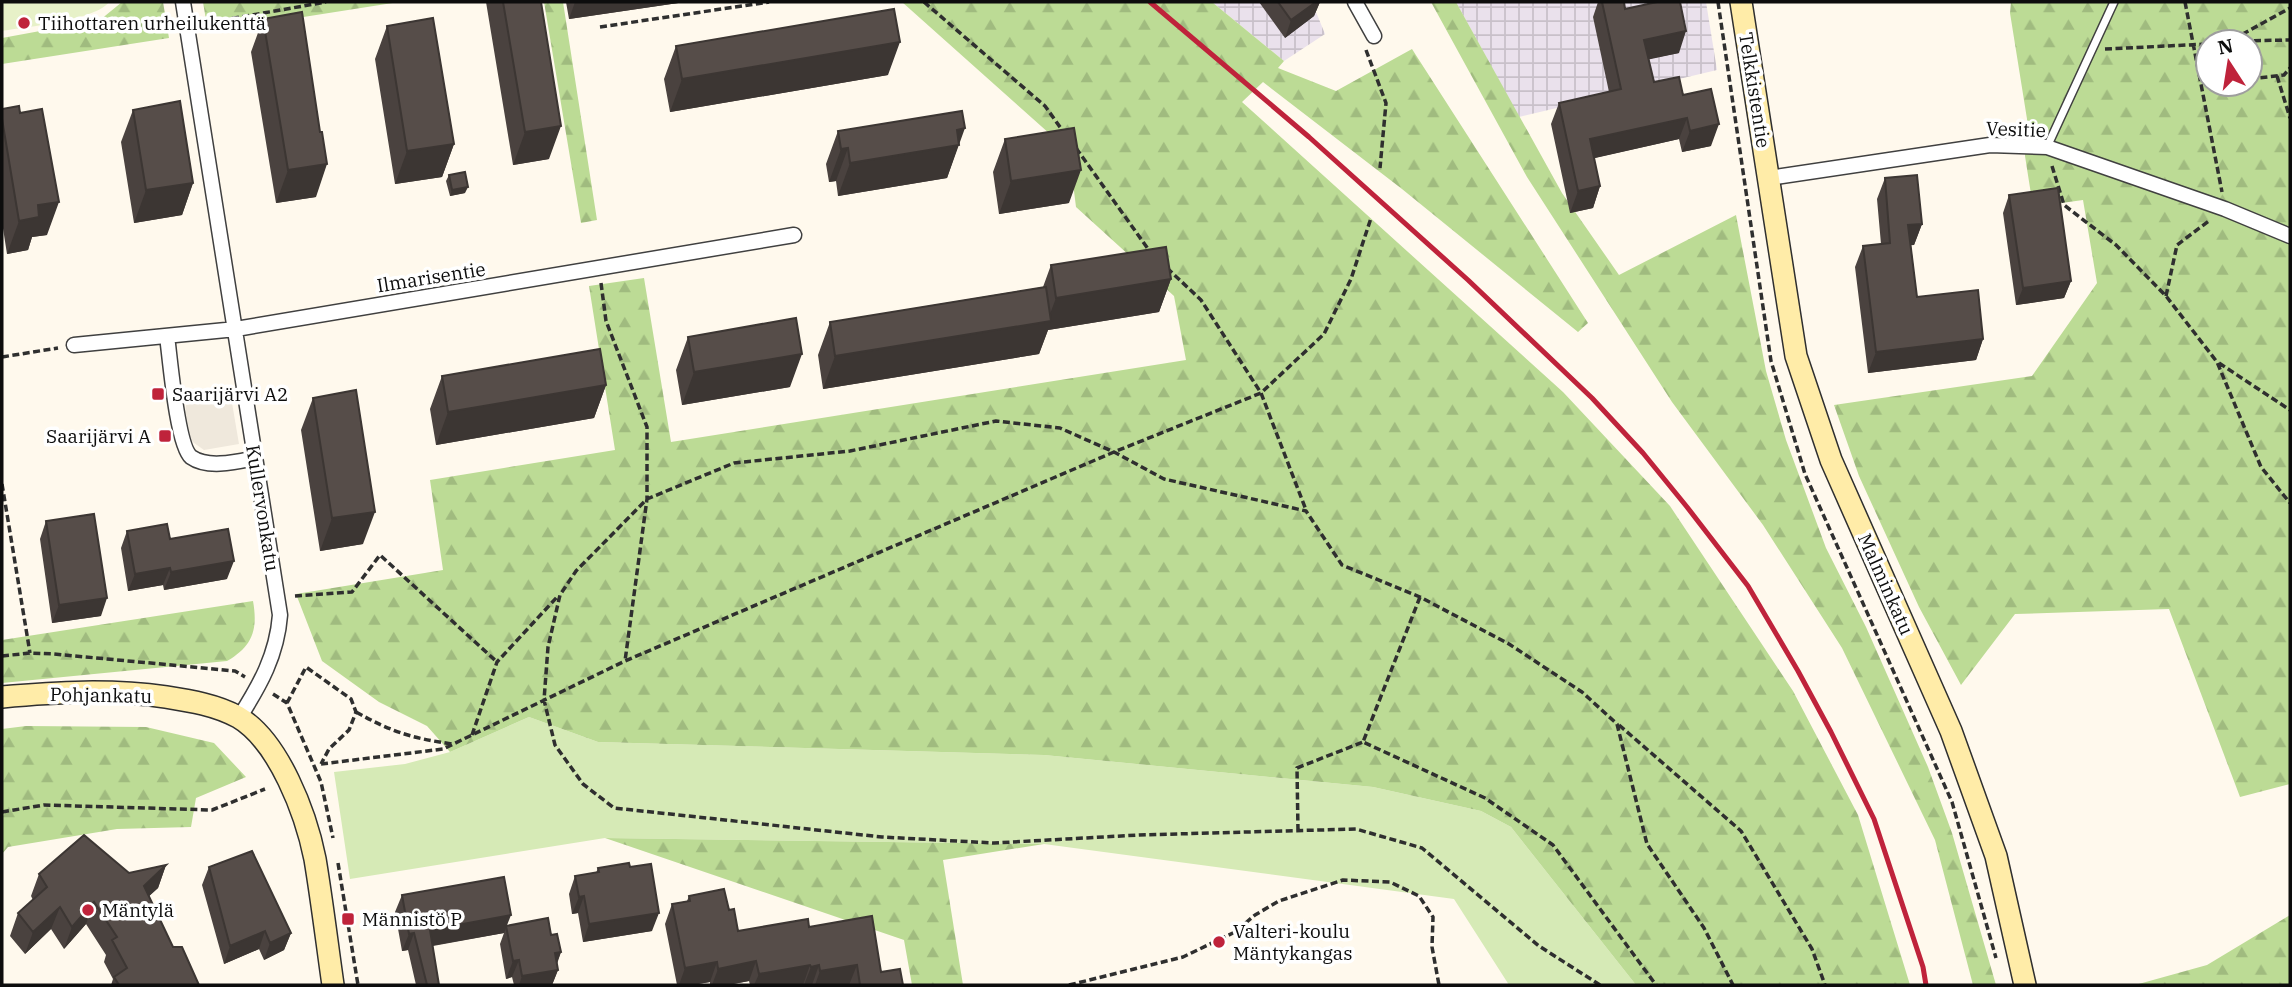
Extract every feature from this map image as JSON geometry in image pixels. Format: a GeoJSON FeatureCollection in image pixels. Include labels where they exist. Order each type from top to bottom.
{"type":"FeatureCollection","features":[{"type":"Feature","properties":{"kind":"street","name":"Kullervonkatu"},"geometry":{"type":"LineString","coordinates":[[183,2],[280,615],[278,638],[260,685],[239,718]]}},
{"type":"Feature","properties":{"kind":"street"},"geometry":{"type":"LineString","coordinates":[[1354,2],[1368,37]]}},
{"type":"Feature","properties":{"kind":"street","name":"Telkkistentie"},"geometry":{"type":"LineString","coordinates":[[1741,2],[1769,177]]}},
{"type":"Feature","properties":{"kind":"street","name":"Vesitie"},"geometry":{"type":"LineString","coordinates":[[1769,177],[1990,145],[2047,147],[2225,209],[2290,236]]}},
{"type":"Feature","properties":{"kind":"street","name":"Malminkatu"},"geometry":{"type":"LineString","coordinates":[[1769,177],[1796,356],[1831,460],[1951,730],[1996,856],[2025,985]]}},
{"type":"Feature","properties":{"kind":"street","name":"Ilmarisentie"},"geometry":{"type":"LineString","coordinates":[[74,345],[236,328],[794,236]]}},
{"type":"Feature","properties":{"kind":"street"},"geometry":{"type":"LineString","coordinates":[[167,336],[181,441],[190,456],[207,463],[255,458]]}},
{"type":"Feature","properties":{"kind":"street","name":"Pohjankatu"},"geometry":{"type":"LineString","coordinates":[[2,697],[68,692],[130,692],[198,702],[239,718]]}},
{"type":"Feature","properties":{"kind":"street"},"geometry":{"type":"LineString","coordinates":[[239,718],[262,738],[280,762],[298,803],[314,857],[333,985]]}},
{"type":"Feature","properties":{"kind":"lane"},"geometry":{"type":"LineString","coordinates":[[2047,147],[2114,2]]}},
{"type":"Feature","properties":{"kind":"path"},"geometry":{"type":"LineString","coordinates":[[187,26],[326,2]]}},
{"type":"Feature","properties":{"kind":"path"},"geometry":{"type":"LineString","coordinates":[[600,27],[769,2]]}},
{"type":"Feature","properties":{"kind":"path"},"geometry":{"type":"LineString","coordinates":[[924,2],[1045,106],[1152,253]]}},
{"type":"Feature","properties":{"kind":"path"},"geometry":{"type":"LineString","coordinates":[[2185,2],[2194,42]]}},
{"type":"Feature","properties":{"kind":"path"},"geometry":{"type":"LineString","coordinates":[[2254,28],[2290,8]]}},
{"type":"Feature","properties":{"kind":"path"},"geometry":{"type":"LineString","coordinates":[[1368,37],[1386,103],[1380,168]]}},
{"type":"Feature","properties":{"kind":"path"},"geometry":{"type":"LineString","coordinates":[[2264,40],[2290,40]]}},
{"type":"Feature","properties":{"kind":"path"},"geometry":{"type":"LineString","coordinates":[[2092,49],[2194,46]]}},
{"type":"Feature","properties":{"kind":"path"},"geometry":{"type":"LineString","coordinates":[[2264,77],[2284,75],[2290,68]]}},
{"type":"Feature","properties":{"kind":"path"},"geometry":{"type":"LineString","coordinates":[[2277,76],[2290,118]]}},
{"type":"Feature","properties":{"kind":"path"},"geometry":{"type":"LineString","coordinates":[[2166,296],[2177,245],[2225,209],[2205,98]]}},
{"type":"Feature","properties":{"kind":"path"},"geometry":{"type":"LineString","coordinates":[[2047,147],[2064,205],[2116,245],[2166,296],[2217,362],[2261,467],[2290,503]]}},
{"type":"Feature","properties":{"kind":"path"},"geometry":{"type":"LineString","coordinates":[[356,712],[349,730],[329,749],[321,764],[443,749],[625,661],[1114,452],[1261,393],[1324,334],[1351,279],[1371,218]]}},
{"type":"Feature","properties":{"kind":"path"},"geometry":{"type":"LineString","coordinates":[[1162,263],[1201,300],[1261,393],[1306,511],[1342,565],[1420,597],[1508,644],[1581,692],[1741,831],[1812,949],[1825,985]]}},
{"type":"Feature","properties":{"kind":"path"},"geometry":{"type":"LineString","coordinates":[[602,268],[600,276],[606,321],[647,427],[647,499],[625,661]]}},
{"type":"Feature","properties":{"kind":"path"},"geometry":{"type":"LineString","coordinates":[[2,356],[74,345]]}},
{"type":"Feature","properties":{"kind":"path"},"geometry":{"type":"LineString","coordinates":[[2217,362],[2290,410]]}},
{"type":"Feature","properties":{"kind":"path"},"geometry":{"type":"LineString","coordinates":[[471,736],[497,662],[560,594],[576,571],[647,499],[734,463],[850,451],[996,421],[1060,428],[1114,452],[1164,479],[1306,511]]}},
{"type":"Feature","properties":{"kind":"path"},"geometry":{"type":"LineString","coordinates":[[2,484],[30,653]]}},
{"type":"Feature","properties":{"kind":"path"},"geometry":{"type":"LineString","coordinates":[[295,596],[352,592],[380,555],[497,662]]}},
{"type":"Feature","properties":{"kind":"path"},"geometry":{"type":"LineString","coordinates":[[560,594],[548,648],[544,700],[555,745],[583,785],[614,808],[882,837],[994,843],[1139,835],[1356,829],[1422,848],[1539,946],[1600,985]]}},
{"type":"Feature","properties":{"kind":"path"},"geometry":{"type":"LineString","coordinates":[[1363,742],[1420,597]]}},
{"type":"Feature","properties":{"kind":"path"},"geometry":{"type":"LineString","coordinates":[[2,656],[30,653],[235,671],[260,685],[286,703],[321,782],[334,844]]}},
{"type":"Feature","properties":{"kind":"path"},"geometry":{"type":"LineString","coordinates":[[286,703],[306,667],[351,699],[356,712],[397,733],[452,744]]}},
{"type":"Feature","properties":{"kind":"path"},"geometry":{"type":"LineString","coordinates":[[1617,724],[1647,844],[1704,928],[1733,985]]}},
{"type":"Feature","properties":{"kind":"path"},"geometry":{"type":"LineString","coordinates":[[1298,831],[1297,768],[1363,742],[1485,798],[1553,845],[1656,985]]}},
{"type":"Feature","properties":{"kind":"path"},"geometry":{"type":"LineString","coordinates":[[2,812],[44,805],[212,810],[265,789]]}},
{"type":"Feature","properties":{"kind":"path"},"geometry":{"type":"LineString","coordinates":[[336,856],[358,985]]}},
{"type":"Feature","properties":{"kind":"path"},"geometry":{"type":"LineString","coordinates":[[1069,985],[1183,957],[1235,932],[1255,915],[1279,901],[1343,880],[1390,882],[1419,896],[1433,917],[1432,947],[1439,985]]}},
{"type":"Feature","properties":{"kind":"shaded area"},"geometry":{"type":"Polygon","coordinates":[[[1212,2],[1312,2],[1325,34],[1284,61],[1212,2]]]}},
{"type":"Feature","properties":{"kind":"shaded area"},"geometry":{"type":"Polygon","coordinates":[[[1456,2],[1706,2],[1717,70],[1519,117],[1456,2]]]}},
{"type":"Feature","properties":{"kind":"shaded area"},"geometry":{"type":"Polygon","coordinates":[[[231,397],[239,444],[204,450],[190,440],[184,422],[186,405],[231,397]]]}},
{"type":"Feature","properties":{"kind":"green space","name":"Tiihottaren urheilukenttä"},"geometry":{"type":"Polygon","coordinates":[[[2,2],[109,2],[90,14],[76,18],[2,31],[2,2]]]}},
{"type":"Feature","properties":{"kind":"green space"},"geometry":{"type":"Polygon","coordinates":[[[122,2],[163,2],[169,38],[2,64],[2,38],[100,20],[122,2]]]}},
{"type":"Feature","properties":{"kind":"green space"},"geometry":{"type":"Polygon","coordinates":[[[203,2],[399,2],[208,32],[203,2]]]}},
{"type":"Feature","properties":{"kind":"green space"},"geometry":{"type":"Polygon","coordinates":[[[544,2],[563,2],[597,220],[581,223],[544,2]]]}},
{"type":"Feature","properties":{"kind":"green space"},"geometry":{"type":"Polygon","coordinates":[[[902,2],[1212,2],[1284,61],[1278,68],[1336,91],[1412,49],[1588,323],[1578,332],[1402,189],[1263,82],[1242,102],[1563,392],[1670,506],[1793,691],[1858,815],[1910,985],[1636,985],[1511,827],[1481,811],[1373,787],[1044,755],[598,742],[529,717],[450,752],[427,726],[379,702],[322,661],[296,594],[443,570],[430,480],[615,450],[589,286],[644,278],[671,442],[1186,360],[1174,296],[1076,207],[1069,151],[902,2]]]}},
{"type":"Feature","properties":{"kind":"green space"},"geometry":{"type":"Polygon","coordinates":[[[1431,2],[1456,2],[1562,193],[1619,275],[1736,215],[1766,371],[1786,440],[1826,548],[1866,627],[1928,767],[1952,833],[1996,985],[1973,985],[1935,840],[1842,648],[1763,525],[1672,402],[1527,177],[1431,2]]]}},
{"type":"Feature","properties":{"kind":"green space"},"geometry":{"type":"Polygon","coordinates":[[[2011,2],[2290,2],[2290,784],[2240,797],[2169,609],[2015,614],[1961,685],[1919,607],[1859,476],[1834,405],[2032,376],[2097,283],[2083,200],[2033,207],[2025,156],[2027,119],[2010,13],[2011,2]]]}},
{"type":"Feature","properties":{"kind":"green space"},"geometry":{"type":"Polygon","coordinates":[[[253,601],[255,620],[252,636],[243,649],[227,661],[2,683],[2,640],[253,601]]]}},
{"type":"Feature","properties":{"kind":"green space"},"geometry":{"type":"Polygon","coordinates":[[[529,717],[598,742],[1044,755],[1373,787],[1481,811],[1511,827],[1636,985],[1509,985],[1454,899],[1044,844],[605,838],[350,879],[334,772],[405,764],[450,752],[529,717]]]}},
{"type":"Feature","properties":{"kind":"green space"},"geometry":{"type":"Polygon","coordinates":[[[26,726],[146,727],[214,743],[246,777],[196,798],[191,827],[117,829],[8,847],[2,854],[2,729],[26,726]]]}},
{"type":"Feature","properties":{"kind":"green space"},"geometry":{"type":"Polygon","coordinates":[[[605,838],[1044,844],[943,860],[963,985],[912,985],[904,940],[605,838]]]}},
{"type":"Feature","properties":{"kind":"green space"},"geometry":{"type":"Polygon","coordinates":[[[2290,915],[2290,985],[2135,985],[2207,965],[2290,915]]]}},
{"type":"Feature","properties":{"kind":"building"},"geometry":{"type":"Polygon","coordinates":[[[503,2],[541,2],[561,126],[525,132],[503,2]]]}},
{"type":"Feature","properties":{"kind":"building"},"geometry":{"type":"Polygon","coordinates":[[[1278,2],[1316,2],[1291,20],[1278,2]]]}},
{"type":"Feature","properties":{"kind":"building"},"geometry":{"type":"Polygon","coordinates":[[[1602,2],[1624,2],[1625,9],[1657,2],[1680,2],[1686,31],[1644,40],[1654,82],[1679,77],[1683,95],[1711,89],[1719,124],[1690,131],[1687,118],[1590,139],[1600,186],[1578,191],[1559,103],[1621,89],[1602,2]]]}},
{"type":"Feature","properties":{"kind":"building"},"geometry":{"type":"Polygon","coordinates":[[[894,9],[900,42],[682,79],[676,46],[894,9]]]}},
{"type":"Feature","properties":{"kind":"building"},"geometry":{"type":"Polygon","coordinates":[[[302,12],[327,164],[288,170],[263,19],[302,12]]]}},
{"type":"Feature","properties":{"kind":"building"},"geometry":{"type":"Polygon","coordinates":[[[433,18],[454,144],[407,151],[387,26],[433,18]]]}},
{"type":"Feature","properties":{"kind":"building"},"geometry":{"type":"Polygon","coordinates":[[[180,101],[193,183],[146,190],[133,110],[180,101]]]}},
{"type":"Feature","properties":{"kind":"building"},"geometry":{"type":"Polygon","coordinates":[[[19,106],[20,113],[42,109],[59,202],[38,205],[39,217],[19,221],[2,109],[19,106]]]}},
{"type":"Feature","properties":{"kind":"building"},"geometry":{"type":"Polygon","coordinates":[[[962,111],[965,128],[957,130],[959,145],[850,163],[848,148],[841,149],[838,131],[962,111]]]}},
{"type":"Feature","properties":{"kind":"building"},"geometry":{"type":"Polygon","coordinates":[[[1074,128],[1081,170],[1011,181],[1005,139],[1074,128]]]}},
{"type":"Feature","properties":{"kind":"building"},"geometry":{"type":"Polygon","coordinates":[[[465,172],[468,187],[452,190],[449,175],[465,172]]]}},
{"type":"Feature","properties":{"kind":"building"},"geometry":{"type":"Polygon","coordinates":[[[1917,175],[1922,224],[1908,225],[1917,297],[1978,290],[1983,339],[1876,352],[1863,246],[1890,243],[1885,178],[1917,175]]]}},
{"type":"Feature","properties":{"kind":"building"},"geometry":{"type":"Polygon","coordinates":[[[2058,188],[2071,281],[2023,288],[2009,195],[2058,188]]]}},
{"type":"Feature","properties":{"kind":"building"},"geometry":{"type":"Polygon","coordinates":[[[1166,247],[1171,279],[1056,298],[1051,265],[1166,247]]]}},
{"type":"Feature","properties":{"kind":"building"},"geometry":{"type":"Polygon","coordinates":[[[1046,287],[1051,321],[835,356],[830,322],[1046,287]]]}},
{"type":"Feature","properties":{"kind":"building"},"geometry":{"type":"Polygon","coordinates":[[[796,318],[802,354],[694,372],[688,337],[796,318]]]}},
{"type":"Feature","properties":{"kind":"building"},"geometry":{"type":"Polygon","coordinates":[[[600,349],[606,385],[448,412],[442,376],[600,349]]]}},
{"type":"Feature","properties":{"kind":"building"},"geometry":{"type":"Polygon","coordinates":[[[356,390],[375,512],[332,518],[313,398],[356,390]]]}},
{"type":"Feature","properties":{"kind":"building"},"geometry":{"type":"Polygon","coordinates":[[[94,514],[107,598],[59,605],[46,521],[94,514]]]}},
{"type":"Feature","properties":{"kind":"building"},"geometry":{"type":"Polygon","coordinates":[[[167,524],[170,539],[228,529],[234,561],[171,572],[170,568],[135,574],[127,531],[167,524]]]}},
{"type":"Feature","properties":{"kind":"building"},"geometry":{"type":"Polygon","coordinates":[[[84,835],[129,873],[166,865],[144,886],[173,947],[182,947],[199,985],[119,985],[114,977],[127,968],[112,940],[117,937],[94,902],[72,927],[60,907],[33,932],[18,913],[47,887],[39,874],[84,835]]]}},
{"type":"Feature","properties":{"kind":"building","name":"Mäntylä"},"geometry":{"type":"Polygon","coordinates":[[[252,851],[291,933],[270,943],[265,931],[230,946],[209,867],[252,851]]]}},
{"type":"Feature","properties":{"kind":"building"},"geometry":{"type":"Polygon","coordinates":[[[629,863],[630,867],[651,864],[659,913],[589,924],[584,896],[579,897],[575,876],[599,872],[598,868],[629,863]]]}},
{"type":"Feature","properties":{"kind":"building"},"geometry":{"type":"Polygon","coordinates":[[[504,877],[511,915],[430,930],[439,985],[427,985],[414,933],[409,934],[402,895],[504,877]]]}},
{"type":"Feature","properties":{"kind":"building"},"geometry":{"type":"Polygon","coordinates":[[[724,889],[729,910],[734,909],[738,931],[808,919],[809,927],[872,916],[881,972],[900,969],[903,985],[860,985],[857,965],[820,971],[819,965],[810,965],[759,974],[756,961],[718,969],[717,962],[685,968],[672,904],[690,901],[689,896],[724,889]]]}},
{"type":"Feature","properties":{"kind":"building"},"geometry":{"type":"Polygon","coordinates":[[[548,918],[551,935],[557,934],[561,952],[555,953],[558,970],[522,976],[519,960],[513,961],[506,926],[548,918]]]}},
{"type":"Feature","properties":{"kind":"railway"},"geometry":{"type":"LineString","coordinates":[[1150,2],[1309,137],[1468,280],[1592,398],[1643,453],[1687,507],[1748,586],[1831,732],[1874,819],[1923,967],[1926,985]]}},
{"type":"Feature","properties":{"kind":"place","name":"Tiihottaren urheilukenttä"},"geometry":{"type":"Point","coordinates":[24,23]}},
{"type":"Feature","properties":{"kind":"place","name":"Saarijärvi A2"},"geometry":{"type":"Point","coordinates":[158,394]}},
{"type":"Feature","properties":{"kind":"place","name":"Saarijärvi A"},"geometry":{"type":"Point","coordinates":[165,436]}},
{"type":"Feature","properties":{"kind":"place","name":"Mäntylä"},"geometry":{"type":"Point","coordinates":[88,910]}},
{"type":"Feature","properties":{"kind":"place","name":"Männistö P"},"geometry":{"type":"Point","coordinates":[348,919]}},
{"type":"Feature","properties":{"kind":"place","name":"Valteri-koulu Mäntykangas"},"geometry":{"type":"Point","coordinates":[1219,942]}}]}
